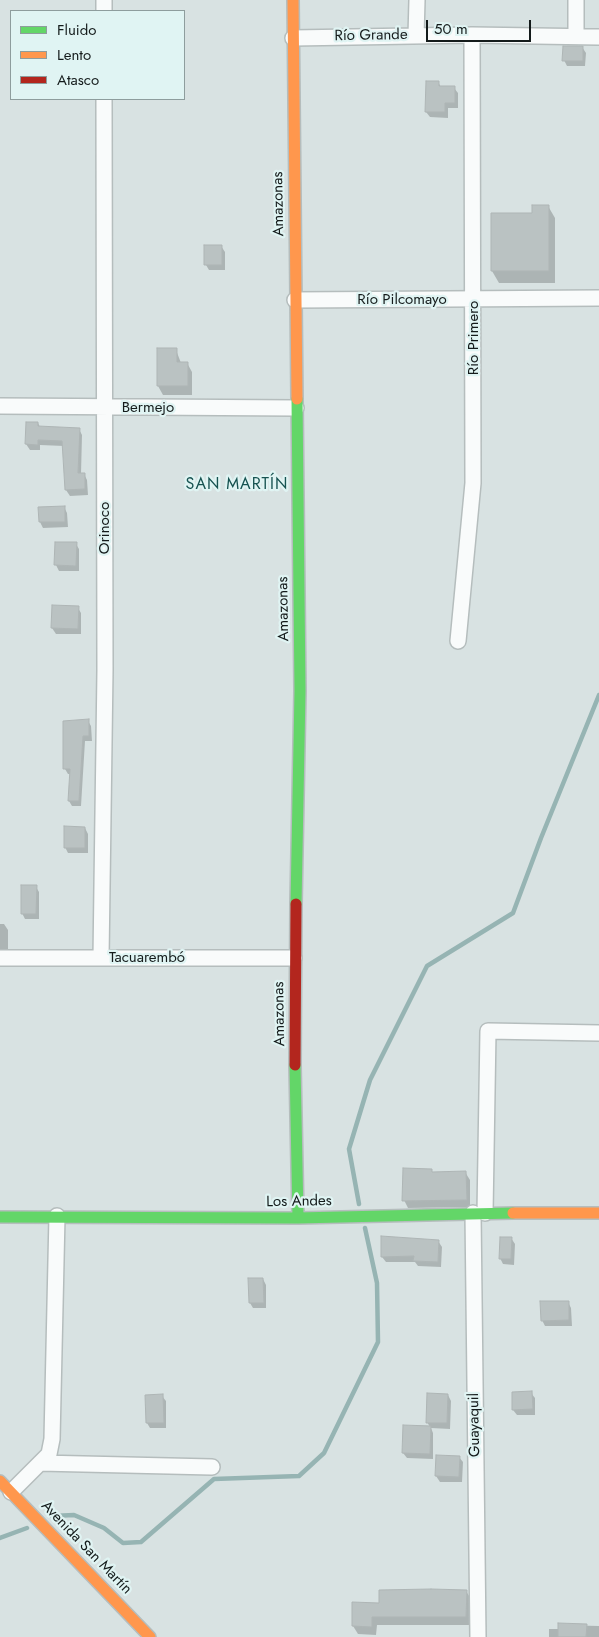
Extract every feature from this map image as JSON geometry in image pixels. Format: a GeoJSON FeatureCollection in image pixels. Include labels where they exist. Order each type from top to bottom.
{"type":"FeatureCollection","features":[{"type":"Feature","properties":{"kind":"street","name":"Amazonas"},"geometry":{"type":"LineString","coordinates":[[293,0],[300,691],[294,958],[298,1218]]}},
{"type":"Feature","properties":{"kind":"street"},"geometry":{"type":"LineString","coordinates":[[416,36],[417,0]]}},
{"type":"Feature","properties":{"kind":"street"},"geometry":{"type":"LineString","coordinates":[[576,0],[576,36]]}},
{"type":"Feature","properties":{"kind":"street","name":"Río Grande"},"geometry":{"type":"LineString","coordinates":[[293,38],[472,35],[599,36]]}},
{"type":"Feature","properties":{"kind":"street","name":"Río Primero"},"geometry":{"type":"LineString","coordinates":[[458,641],[473,483],[472,35]]}},
{"type":"Feature","properties":{"kind":"street","name":"Orinoco"},"geometry":{"type":"LineString","coordinates":[[101,958],[105,407],[104,100]]}},
{"type":"Feature","properties":{"kind":"street","name":"Río Pilcomayo"},"geometry":{"type":"LineString","coordinates":[[295,300],[599,298]]}},
{"type":"Feature","properties":{"kind":"street","name":"Bermejo"},"geometry":{"type":"LineString","coordinates":[[0,406],[296,408]]}},
{"type":"Feature","properties":{"kind":"street","name":"Tacuarembó"},"geometry":{"type":"LineString","coordinates":[[0,958],[294,958]]}},
{"type":"Feature","properties":{"kind":"street","name":"Guayaquil"},"geometry":{"type":"LineString","coordinates":[[478,1637],[479,1213],[488,1031],[599,1033]]}},
{"type":"Feature","properties":{"kind":"street","name":"Los Andes"},"geometry":{"type":"LineString","coordinates":[[0,1216],[298,1218],[479,1213],[599,1213]]}},
{"type":"Feature","properties":{"kind":"street"},"geometry":{"type":"LineString","coordinates":[[11,1492],[49,1454],[52,1439],[57,1216]]}},
{"type":"Feature","properties":{"kind":"street"},"geometry":{"type":"LineString","coordinates":[[40,1463],[212,1467]]}},
{"type":"Feature","properties":{"kind":"street","name":"Avenida San Martín"},"geometry":{"type":"LineString","coordinates":[[0,1481],[150,1637]]}},
{"type":"Feature","properties":{"kind":"building"},"geometry":{"type":"Polygon","coordinates":[[[563,46],[583,46],[583,61],[562,61],[563,46]]]}},
{"type":"Feature","properties":{"kind":"building"},"geometry":{"type":"Polygon","coordinates":[[[426,81],[439,81],[439,86],[455,86],[455,103],[445,103],[445,112],[425,112],[426,81]]]}},
{"type":"Feature","properties":{"kind":"building"},"geometry":{"type":"Polygon","coordinates":[[[532,205],[549,205],[549,271],[491,271],[491,213],[532,213],[532,205]]]}},
{"type":"Feature","properties":{"kind":"building"},"geometry":{"type":"Polygon","coordinates":[[[204,245],[222,245],[222,265],[204,265],[204,245]]]}},
{"type":"Feature","properties":{"kind":"building"},"geometry":{"type":"Polygon","coordinates":[[[157,348],[177,348],[177,362],[188,362],[188,386],[157,386],[157,348]]]}},
{"type":"Feature","properties":{"kind":"building"},"geometry":{"type":"Polygon","coordinates":[[[26,422],[38,422],[38,426],[80,428],[78,473],[85,473],[85,489],[65,490],[62,441],[38,440],[38,445],[25,444],[26,422]]]}},
{"type":"Feature","properties":{"kind":"building"},"geometry":{"type":"Polygon","coordinates":[[[65,506],[65,522],[39,522],[38,507],[65,506]]]}},
{"type":"Feature","properties":{"kind":"building"},"geometry":{"type":"Polygon","coordinates":[[[55,542],[77,542],[76,566],[54,565],[55,542]]]}},
{"type":"Feature","properties":{"kind":"building"},"geometry":{"type":"Polygon","coordinates":[[[52,605],[79,606],[78,629],[51,628],[52,605]]]}},
{"type":"Feature","properties":{"kind":"building"},"geometry":{"type":"Polygon","coordinates":[[[89,719],[89,736],[83,736],[79,801],[68,801],[70,769],[63,769],[63,721],[89,719]]]}},
{"type":"Feature","properties":{"kind":"building"},"geometry":{"type":"Polygon","coordinates":[[[64,826],[85,827],[85,848],[64,848],[64,826]]]}},
{"type":"Feature","properties":{"kind":"building"},"geometry":{"type":"Polygon","coordinates":[[[21,885],[37,885],[36,914],[21,914],[21,885]]]}},
{"type":"Feature","properties":{"kind":"building"},"geometry":{"type":"Polygon","coordinates":[[[403,1168],[432,1169],[432,1172],[466,1171],[467,1200],[402,1201],[403,1168]]]}},
{"type":"Feature","properties":{"kind":"building"},"geometry":{"type":"Polygon","coordinates":[[[381,1236],[439,1240],[438,1262],[413,1261],[414,1256],[381,1257],[381,1236]]]}},
{"type":"Feature","properties":{"kind":"building"},"geometry":{"type":"Polygon","coordinates":[[[500,1237],[512,1237],[511,1259],[499,1259],[500,1237]]]}},
{"type":"Feature","properties":{"kind":"building"},"geometry":{"type":"Polygon","coordinates":[[[248,1278],[263,1278],[264,1303],[249,1303],[248,1278]]]}},
{"type":"Feature","properties":{"kind":"building"},"geometry":{"type":"Polygon","coordinates":[[[540,1301],[569,1301],[569,1320],[541,1321],[540,1301]]]}},
{"type":"Feature","properties":{"kind":"building"},"geometry":{"type":"Polygon","coordinates":[[[532,1391],[533,1409],[512,1410],[512,1392],[532,1391]]]}},
{"type":"Feature","properties":{"kind":"building"},"geometry":{"type":"Polygon","coordinates":[[[427,1393],[448,1394],[447,1423],[426,1423],[427,1393]]]}},
{"type":"Feature","properties":{"kind":"building"},"geometry":{"type":"Polygon","coordinates":[[[163,1394],[164,1423],[146,1423],[145,1395],[163,1394]]]}},
{"type":"Feature","properties":{"kind":"building"},"geometry":{"type":"Polygon","coordinates":[[[403,1425],[431,1426],[430,1454],[402,1453],[403,1425]]]}},
{"type":"Feature","properties":{"kind":"building"},"geometry":{"type":"Polygon","coordinates":[[[436,1455],[460,1456],[459,1477],[435,1476],[436,1455]]]}},
{"type":"Feature","properties":{"kind":"building"},"geometry":{"type":"Polygon","coordinates":[[[379,1590],[467,1590],[466,1617],[372,1617],[372,1627],[352,1626],[352,1602],[379,1603],[379,1590]]]}},
{"type":"Feature","properties":{"kind":"building"},"geometry":{"type":"Polygon","coordinates":[[[558,1623],[587,1624],[586,1637],[558,1637],[558,1623]]]}},
{"type":"Feature","properties":{"kind":"waterway"},"geometry":{"type":"LineString","coordinates":[[359,1204],[349,1149],[370,1080],[427,966],[513,913],[599,695]]}},
{"type":"Feature","properties":{"kind":"waterway"},"geometry":{"type":"LineString","coordinates":[[52,1516],[74,1515],[104,1528],[123,1543],[141,1542],[214,1479],[299,1476],[324,1453],[378,1342],[377,1283],[365,1228]]}},
{"type":"Feature","properties":{"kind":"waterway"},"geometry":{"type":"LineString","coordinates":[[0,1538],[27,1528]]}},
{"type":"Feature","properties":{"kind":"traffic: fast"},"geometry":{"type":"LineString","coordinates":[[296,904],[300,691],[297,399]]}},
{"type":"Feature","properties":{"kind":"traffic: fast"},"geometry":{"type":"LineString","coordinates":[[295,1065],[298,1218]]}},
{"type":"Feature","properties":{"kind":"traffic: fast"},"geometry":{"type":"LineString","coordinates":[[0,1217],[298,1218],[513,1213]]}},
{"type":"Feature","properties":{"kind":"traffic: slow"},"geometry":{"type":"LineString","coordinates":[[293,0],[297,399]]}},
{"type":"Feature","properties":{"kind":"traffic: slow"},"geometry":{"type":"LineString","coordinates":[[513,1213],[599,1213]]}},
{"type":"Feature","properties":{"kind":"traffic: slow"},"geometry":{"type":"LineString","coordinates":[[0,1481],[150,1637]]}},
{"type":"Feature","properties":{"kind":"traffic: jam"},"geometry":{"type":"LineString","coordinates":[[295,1065],[296,904]]}},
{"type":"Feature","properties":{"kind":"district","name":"SAN MARTÍN"},"geometry":{"type":"Point","coordinates":[237,485]}}]}
